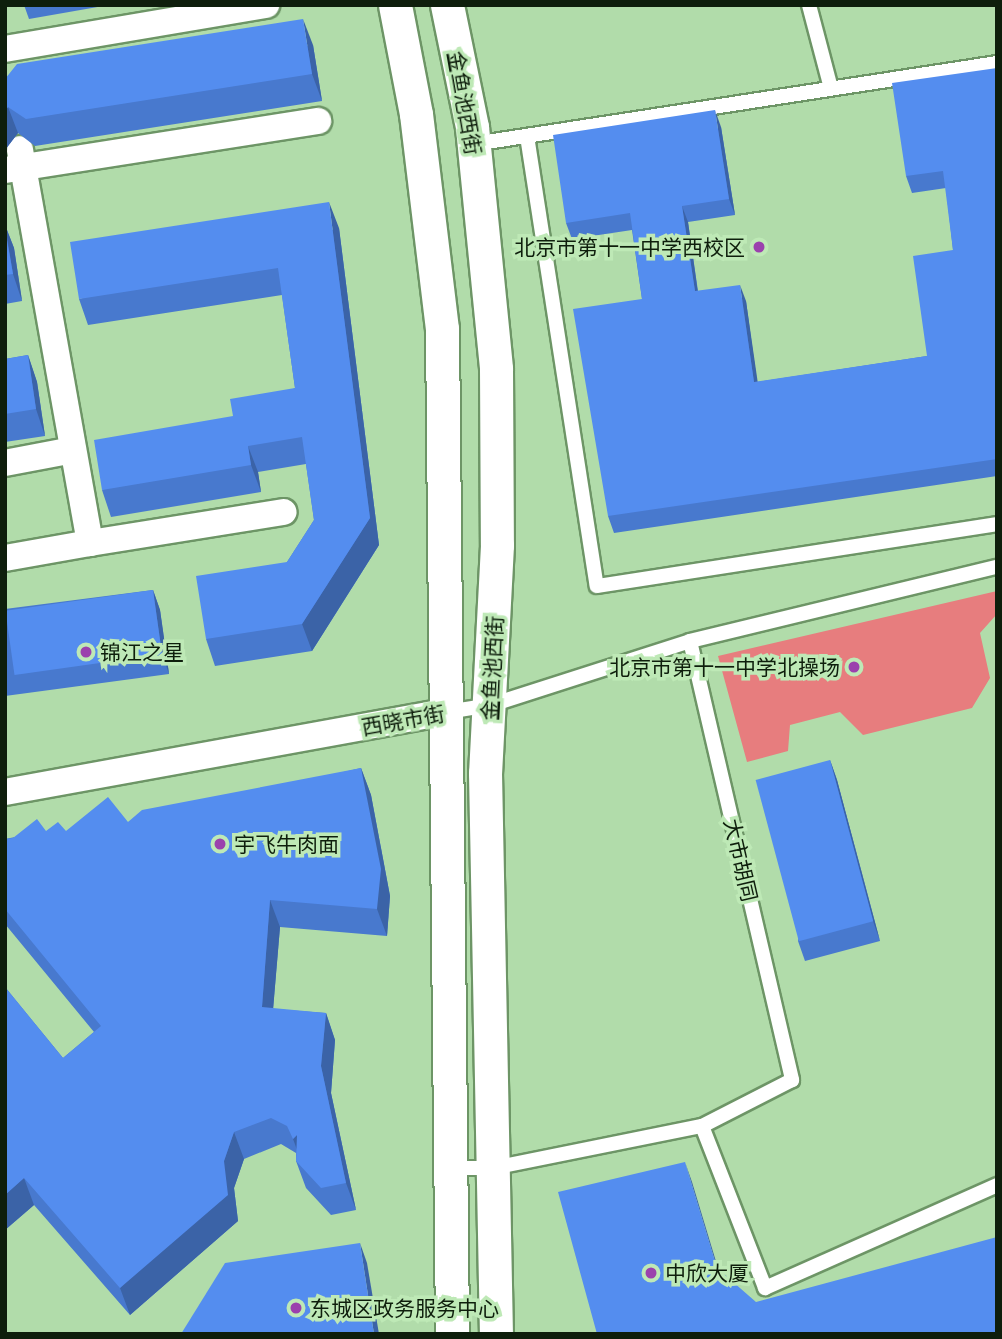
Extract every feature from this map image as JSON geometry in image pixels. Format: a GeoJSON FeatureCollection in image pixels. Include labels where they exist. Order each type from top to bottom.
{"type":"FeatureCollection","features":[{"type":"Feature","properties":{"kind":"street"},"geometry":{"type":"LineString","coordinates":[[6,60],[266,5]]}},
{"type":"Feature","properties":{"kind":"street","name":"金鱼池西街"},"geometry":{"type":"LineString","coordinates":[[395,5],[416,114],[442,329],[452,1334]]}},
{"type":"Feature","properties":{"kind":"street","name":"金鱼池西街"},"geometry":{"type":"LineString","coordinates":[[447,5],[474,144],[496,369],[491,705],[485,773],[496,1334]]}},
{"type":"Feature","properties":{"kind":"street"},"geometry":{"type":"LineString","coordinates":[[90,543],[16,162],[318,121]]}},
{"type":"Feature","properties":{"kind":"street"},"geometry":{"type":"LineString","coordinates":[[5,463],[73,450]]}},
{"type":"Feature","properties":{"kind":"street"},"geometry":{"type":"LineString","coordinates":[[5,558],[284,512]]}},
{"type":"Feature","properties":{"kind":"street","name":"西晓市街"},"geometry":{"type":"LineString","coordinates":[[5,792],[447,712]]}},
{"type":"Feature","properties":{"kind":"lane"},"geometry":{"type":"LineString","coordinates":[[809,5],[831,88]]}},
{"type":"Feature","properties":{"kind":"lane"},"geometry":{"type":"LineString","coordinates":[[474,144],[997,63]]}},
{"type":"Feature","properties":{"kind":"lane"},"geometry":{"type":"LineString","coordinates":[[527,136],[597,586],[997,524]]}},
{"type":"Feature","properties":{"kind":"lane","name":"西晓市街"},"geometry":{"type":"LineString","coordinates":[[447,712],[491,705],[690,641],[997,567]]}},
{"type":"Feature","properties":{"kind":"lane","name":"大市胡同"},"geometry":{"type":"LineString","coordinates":[[690,641],[792,1080],[702,1126]]}},
{"type":"Feature","properties":{"kind":"lane"},"geometry":{"type":"LineString","coordinates":[[451,1168],[494,1168],[702,1126],[765,1288],[997,1185]]}},
{"type":"Feature","properties":{"kind":"shaded area","name":"北京市第十一中学北操场"},"geometry":{"type":"Polygon","coordinates":[[[997,591],[997,614],[980,633],[990,678],[972,708],[863,735],[840,712],[790,725],[788,751],[747,762],[718,656],[997,591]]]}},
{"type":"Feature","properties":{"kind":"building"},"geometry":{"type":"Polygon","coordinates":[[[303,19],[312,74],[26,119],[8,107],[5,111],[5,79],[17,64],[303,19]]]}},
{"type":"Feature","properties":{"kind":"building"},"geometry":{"type":"Polygon","coordinates":[[[997,68],[997,459],[608,516],[573,309],[642,299],[630,213],[566,223],[553,135],[715,110],[729,199],[682,206],[695,291],[740,285],[754,382],[927,356],[913,256],[953,250],[943,171],[906,176],[892,83],[997,68]]]}},
{"type":"Feature","properties":{"kind":"building"},"geometry":{"type":"Polygon","coordinates":[[[329,202],[370,518],[302,624],[206,639],[196,576],[287,562],[314,520],[302,437],[248,446],[251,465],[102,490],[94,440],[233,416],[230,399],[295,388],[278,268],[79,299],[70,242],[329,202]]]}},
{"type":"Feature","properties":{"kind":"building"},"geometry":{"type":"Polygon","coordinates":[[[5,229],[13,274],[5,275],[5,229]]]}},
{"type":"Feature","properties":{"kind":"building"},"geometry":{"type":"Polygon","coordinates":[[[28,355],[36,409],[5,414],[5,359],[28,355]]]}},
{"type":"Feature","properties":{"kind":"building","name":"锦江之星"},"geometry":{"type":"Polygon","coordinates":[[[153,590],[162,654],[14,675],[5,611],[153,590]]]}},
{"type":"Feature","properties":{"kind":"building"},"geometry":{"type":"Polygon","coordinates":[[[830,760],[873,921],[799,941],[756,780],[830,760]]]}},
{"type":"Feature","properties":{"kind":"building"},"geometry":{"type":"Polygon","coordinates":[[[361,768],[381,869],[377,909],[270,900],[262,1007],[326,1013],[321,1066],[346,1183],[321,1188],[296,1161],[297,1135],[293,1139],[287,1126],[271,1118],[234,1132],[224,1161],[228,1195],[120,1288],[24,1178],[5,1195],[5,987],[63,1058],[101,1026],[5,909],[5,839],[13,838],[37,819],[46,831],[58,822],[66,831],[108,797],[128,822],[142,810],[361,768]]]}},
{"type":"Feature","properties":{"kind":"building","name":"中欣大厦"},"geometry":{"type":"Polygon","coordinates":[[[685,1162],[717,1268],[756,1302],[997,1237],[997,1334],[597,1334],[558,1192],[685,1162]]]}},
{"type":"Feature","properties":{"kind":"building","name":"东城区政务服务中心"},"geometry":{"type":"Polygon","coordinates":[[[360,1243],[374,1334],[181,1334],[225,1263],[360,1243]]]}},
{"type":"Feature","properties":{"kind":"place","name":"北京市第十一中学西校区"},"geometry":{"type":"Point","coordinates":[759,247]}},
{"type":"Feature","properties":{"kind":"place","name":"锦江之星"},"geometry":{"type":"Point","coordinates":[86,652]}},
{"type":"Feature","properties":{"kind":"place","name":"北京市第十一中学北操场"},"geometry":{"type":"Point","coordinates":[854,667]}},
{"type":"Feature","properties":{"kind":"place","name":"宇飞牛肉面"},"geometry":{"type":"Point","coordinates":[220,844]}},
{"type":"Feature","properties":{"kind":"place","name":"中欣大厦"},"geometry":{"type":"Point","coordinates":[651,1273]}},
{"type":"Feature","properties":{"kind":"place","name":"东城区政务服务中心"},"geometry":{"type":"Point","coordinates":[296,1308]}}]}
